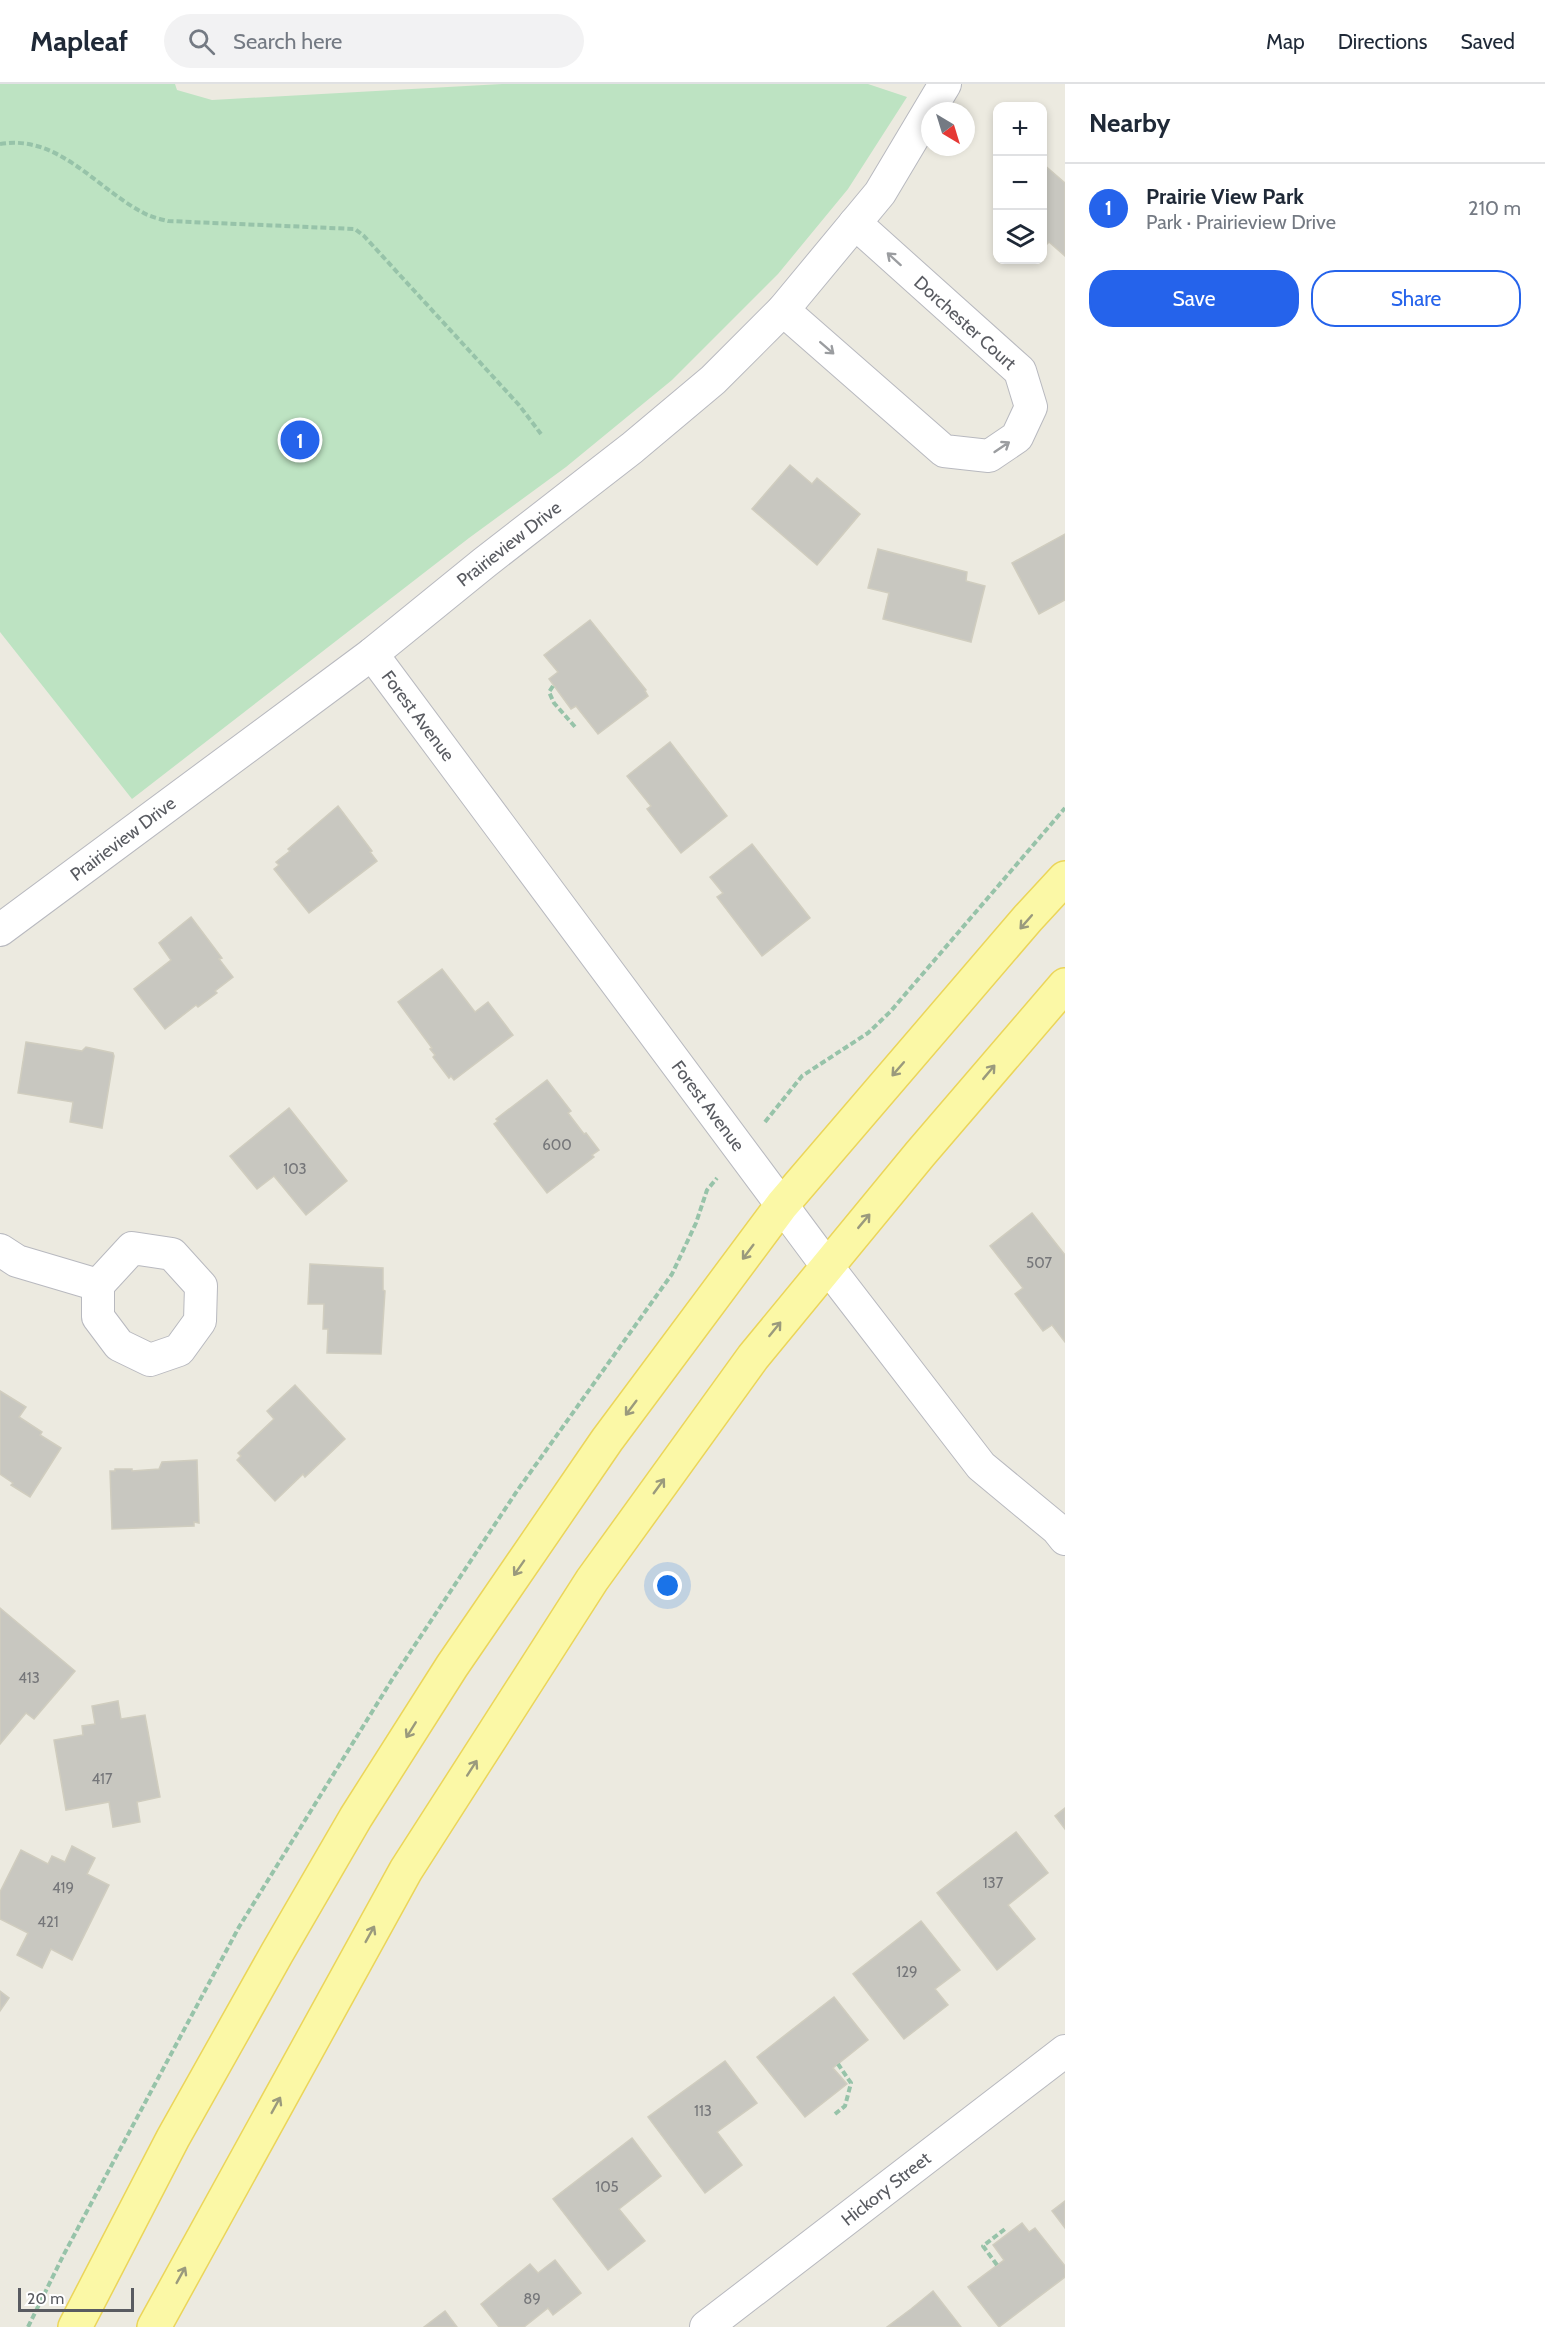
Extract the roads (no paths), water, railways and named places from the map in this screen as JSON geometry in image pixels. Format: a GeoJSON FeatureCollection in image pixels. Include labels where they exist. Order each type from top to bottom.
{"type":"FeatureCollection","features":[{"type":"Feature","properties":{"kind":"main road"},"geometry":{"type":"LineString","coordinates":[[75,2327],[173,2138],[356,1817],[452,1666],[607,1440],[782,1205],[1028,918],[1065,878]]}},
{"type":"Feature","properties":{"kind":"main road"},"geometry":{"type":"LineString","coordinates":[[154,2327],[406,1870],[592,1580],[753,1357],[1010,1046],[1065,985]]}},
{"type":"Feature","properties":{"kind":"street","name":"Prairieview Drive"},"geometry":{"type":"LineString","coordinates":[[0,930],[372,654],[483,563],[632,448],[713,380],[783,310],[880,193],[945,84]]}},
{"type":"Feature","properties":{"kind":"street","name":"Dorchester Court"},"geometry":{"type":"LineString","coordinates":[[783,310],[944,451],[989,456],[1017,437],[1031,407],[1020,371],[855,223]]}},
{"type":"Feature","properties":{"kind":"street","name":"Forest Avenue"},"geometry":{"type":"LineString","coordinates":[[372,654],[827,1266],[981,1466],[1062,1530]]}},
{"type":"Feature","properties":{"kind":"street"},"geometry":{"type":"LineString","coordinates":[[0,1250],[17,1261],[98,1285]]}},
{"type":"Feature","properties":{"kind":"street","name":"Hickory Street"},"geometry":{"type":"LineString","coordinates":[[706,2327],[1065,2051]]}},
{"type":"Feature","properties":{"kind":"place","name":"Prairie View Park"},"geometry":{"type":"Point","coordinates":[300,440]}}]}
